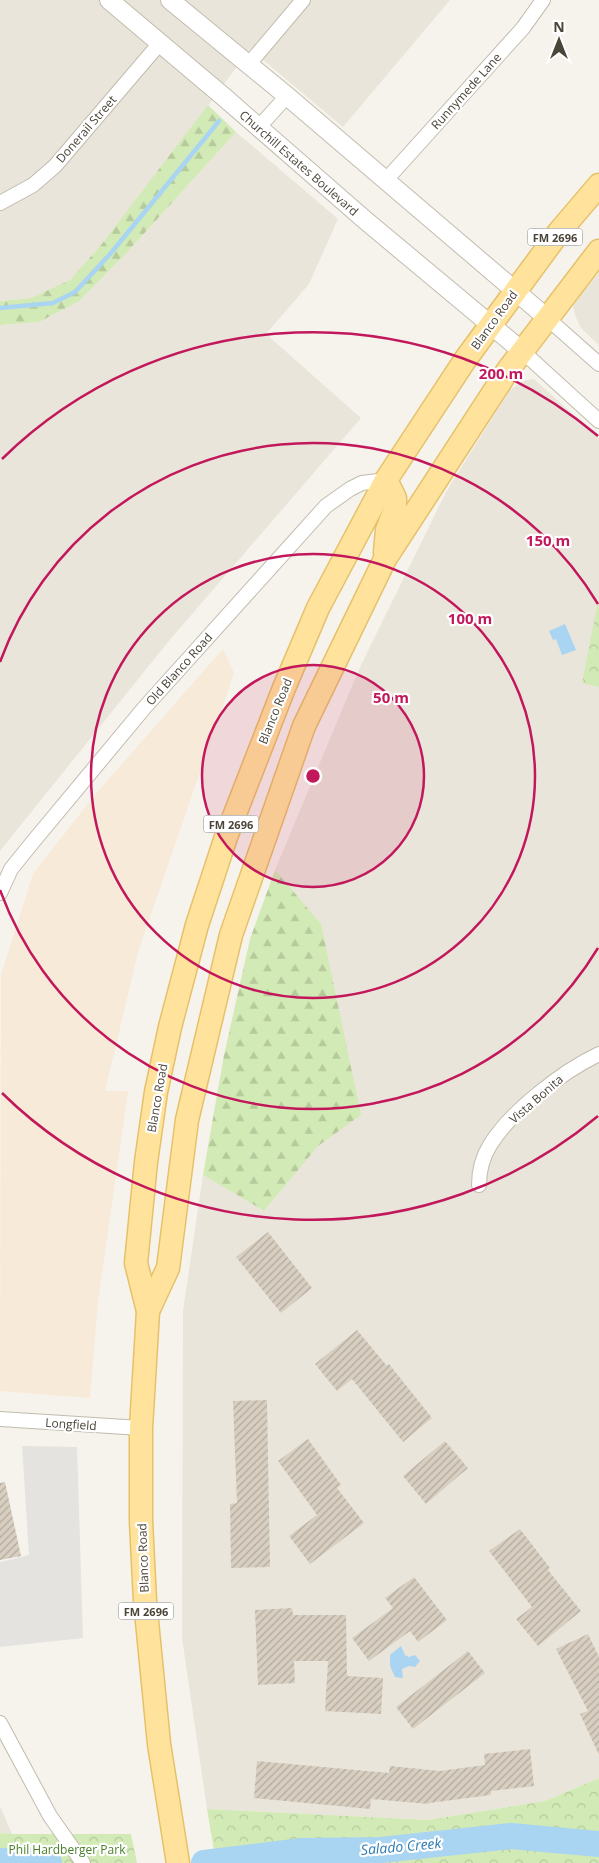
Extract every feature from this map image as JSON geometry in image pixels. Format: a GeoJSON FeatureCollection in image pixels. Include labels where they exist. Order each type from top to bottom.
{"type":"FeatureCollection","features":[{"type":"Feature","properties":{"kind":"main road","name":"Blanco Road"},"geometry":{"type":"LineString","coordinates":[[178,1863],[153,1690],[145,1601],[141,1522],[141,1428],[148,1311],[136,1263],[146,1162],[156,1092],[170,1027],[197,925],[226,837],[258,753],[318,608],[386,480],[490,324],[560,231],[599,185]]}},
{"type":"Feature","properties":{"kind":"main road","name":"Blanco Road"},"geometry":{"type":"LineString","coordinates":[[148,1311],[168,1268],[187,1120],[231,935],[304,726],[385,559],[508,370],[599,251]]}},
{"type":"Feature","properties":{"kind":"main road"},"geometry":{"type":"LineString","coordinates":[[385,559],[387,530],[395,510],[395,498],[386,480]]}},
{"type":"Feature","properties":{"kind":"street","name":"Churchill Estates Boulevard"},"geometry":{"type":"LineString","coordinates":[[109,0],[365,220],[522,351]]}},
{"type":"Feature","properties":{"kind":"street"},"geometry":{"type":"LineString","coordinates":[[170,0],[287,96],[599,364]]}},
{"type":"Feature","properties":{"kind":"street"},"geometry":{"type":"LineString","coordinates":[[249,64],[303,0]]}},
{"type":"Feature","properties":{"kind":"street","name":"Runnymede Lane"},"geometry":{"type":"LineString","coordinates":[[386,180],[523,28],[543,0]]}},
{"type":"Feature","properties":{"kind":"street","name":"Donerail Street"},"geometry":{"type":"LineString","coordinates":[[0,203],[33,185],[55,166],[160,43]]}},
{"type":"Feature","properties":{"kind":"street"},"geometry":{"type":"LineString","coordinates":[[259,127],[287,96]]}},
{"type":"Feature","properties":{"kind":"street"},"geometry":{"type":"LineString","coordinates":[[522,351],[599,421]]}},
{"type":"Feature","properties":{"kind":"street","name":"Old Blanco Road"},"geometry":{"type":"LineString","coordinates":[[0,893],[11,869],[138,715],[326,506],[362,483],[386,480]]}},
{"type":"Feature","properties":{"kind":"street","name":"Vista Bonita"},"geometry":{"type":"LineString","coordinates":[[480,1186],[480,1169],[489,1145],[513,1116],[564,1075],[599,1054]]}},
{"type":"Feature","properties":{"kind":"street","name":"Longfield"},"geometry":{"type":"LineString","coordinates":[[0,1419],[141,1428]]}},
{"type":"Feature","properties":{"kind":"street"},"geometry":{"type":"LineString","coordinates":[[0,1723],[50,1816],[82,1863]]}},
{"type":"Feature","properties":{"kind":"shaded area"},"geometry":{"type":"Polygon","coordinates":[[[0,0],[450,0],[343,127],[250,49],[101,245],[70,280],[31,298],[0,301],[0,0]]]}},
{"type":"Feature","properties":{"kind":"shaded area"},"geometry":{"type":"Polygon","coordinates":[[[236,132],[338,219],[309,284],[266,334],[361,418],[168,642],[0,851],[0,325],[39,322],[131,248],[236,132]]]}},
{"type":"Feature","properties":{"kind":"shaded area"},"geometry":{"type":"Polygon","coordinates":[[[599,273],[599,345],[581,328],[575,315],[573,304],[599,273]]]}},
{"type":"Feature","properties":{"kind":"shaded area"},"geometry":{"type":"Polygon","coordinates":[[[534,379],[599,438],[599,1778],[545,1801],[428,1820],[207,1809],[182,1638],[183,1311],[203,1175],[264,1211],[318,1146],[275,870],[360,667],[446,492],[509,391],[523,381],[534,379]]]}},
{"type":"Feature","properties":{"kind":"shaded area"},"geometry":{"type":"Polygon","coordinates":[[[223,649],[234,673],[138,952],[105,1091],[128,1091],[98,1301],[90,1398],[0,1391],[1,975],[33,874],[94,796],[223,649]]]}},
{"type":"Feature","properties":{"kind":"shaded area"},"geometry":{"type":"Polygon","coordinates":[[[22,1446],[77,1447],[83,1638],[0,1647],[0,1562],[29,1555],[22,1446]]]}},
{"type":"Feature","properties":{"kind":"shaded area"},"geometry":{"type":"Polygon","coordinates":[[[0,1806],[12,1834],[0,1833],[0,1806]]]}},
{"type":"Feature","properties":{"kind":"green space"},"geometry":{"type":"Polygon","coordinates":[[[208,105],[236,132],[131,248],[79,301],[39,322],[0,325],[0,301],[31,298],[70,280],[101,245],[208,105]]]}},
{"type":"Feature","properties":{"kind":"green space"},"geometry":{"type":"Polygon","coordinates":[[[597,606],[599,606],[599,687],[582,683],[597,606]]]}},
{"type":"Feature","properties":{"kind":"green space"},"geometry":{"type":"Polygon","coordinates":[[[275,870],[321,924],[361,1115],[318,1146],[264,1211],[203,1175],[224,1055],[250,939],[275,870]]]}},
{"type":"Feature","properties":{"kind":"green space"},"geometry":{"type":"Polygon","coordinates":[[[599,1778],[599,1863],[216,1863],[207,1809],[428,1820],[545,1801],[599,1778]]]}},
{"type":"Feature","properties":{"kind":"green space","name":"Phil Hardberger Park"},"geometry":{"type":"Polygon","coordinates":[[[0,1833],[131,1834],[137,1863],[0,1863],[0,1833]]]}},
{"type":"Feature","properties":{"kind":"water"},"geometry":{"type":"Polygon","coordinates":[[[565,624],[576,650],[562,655],[556,639],[553,640],[549,631],[565,624]]]}},
{"type":"Feature","properties":{"kind":"water"},"geometry":{"type":"Polygon","coordinates":[[[401,1646],[405,1655],[409,1657],[415,1655],[420,1661],[415,1667],[409,1666],[402,1669],[403,1678],[395,1677],[390,1666],[390,1655],[401,1646]]]}},
{"type":"Feature","properties":{"kind":"building"},"geometry":{"type":"Polygon","coordinates":[[[268,1232],[312,1288],[281,1313],[236,1257],[268,1232]]]}},
{"type":"Feature","properties":{"kind":"building"},"geometry":{"type":"Polygon","coordinates":[[[357,1330],[387,1366],[389,1364],[432,1418],[403,1442],[352,1379],[337,1391],[315,1364],[357,1330]]]}},
{"type":"Feature","properties":{"kind":"building"},"geometry":{"type":"Polygon","coordinates":[[[267,1400],[270,1567],[231,1568],[230,1504],[237,1503],[233,1401],[267,1400]]]}},
{"type":"Feature","properties":{"kind":"building"},"geometry":{"type":"Polygon","coordinates":[[[308,1439],[341,1485],[337,1488],[364,1523],[310,1564],[289,1536],[317,1515],[278,1461],[308,1439]]]}},
{"type":"Feature","properties":{"kind":"building"},"geometry":{"type":"Polygon","coordinates":[[[445,1441],[468,1468],[426,1504],[403,1476],[445,1441]]]}},
{"type":"Feature","properties":{"kind":"building"},"geometry":{"type":"Polygon","coordinates":[[[5,1482],[21,1556],[0,1560],[0,1483],[5,1482]]]}},
{"type":"Feature","properties":{"kind":"building"},"geometry":{"type":"Polygon","coordinates":[[[520,1529],[550,1568],[548,1570],[581,1611],[538,1646],[516,1619],[532,1607],[489,1551],[520,1529]]]}},
{"type":"Feature","properties":{"kind":"building"},"geometry":{"type":"Polygon","coordinates":[[[414,1577],[447,1620],[418,1642],[410,1631],[369,1661],[352,1638],[393,1608],[385,1598],[414,1577]]]}},
{"type":"Feature","properties":{"kind":"building"},"geometry":{"type":"Polygon","coordinates":[[[292,1608],[293,1615],[346,1615],[347,1676],[383,1678],[381,1714],[325,1711],[328,1661],[294,1661],[295,1683],[258,1685],[255,1610],[292,1608]]]}},
{"type":"Feature","properties":{"kind":"building"},"geometry":{"type":"Polygon","coordinates":[[[588,1634],[599,1657],[599,1755],[580,1714],[588,1711],[556,1649],[588,1634]]]}},
{"type":"Feature","properties":{"kind":"building"},"geometry":{"type":"Polygon","coordinates":[[[468,1651],[485,1673],[413,1729],[396,1707],[468,1651]]]}},
{"type":"Feature","properties":{"kind":"building"},"geometry":{"type":"Polygon","coordinates":[[[530,1749],[534,1786],[491,1791],[491,1795],[429,1804],[371,1799],[370,1809],[254,1798],[257,1761],[389,1773],[390,1766],[440,1771],[485,1765],[484,1754],[530,1749]]]}},
{"type":"Feature","properties":{"kind":"waterway"},"geometry":{"type":"LineString","coordinates":[[0,308],[53,303],[75,292],[111,253],[219,121]]}},
{"type":"Feature","properties":{"kind":"waterway","name":"Salado Creek"},"geometry":{"type":"LineString","coordinates":[[204,1863],[302,1851],[381,1850],[511,1836],[599,1844]]}},
{"type":"Feature","properties":{"kind":"waterway","name":"Salado Creek"},"geometry":{"type":"LineString","coordinates":[[0,1861],[49,1863]]}}]}
